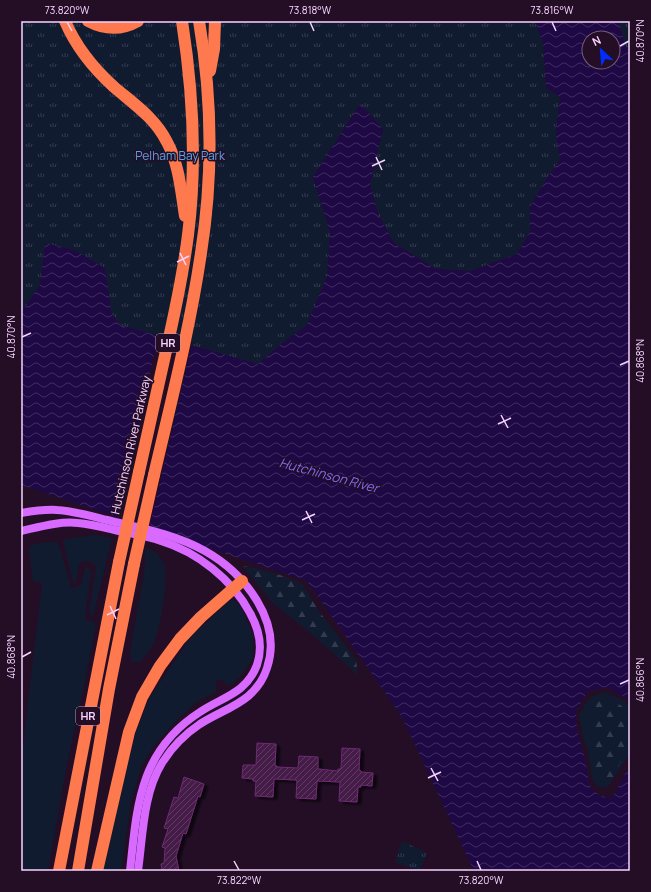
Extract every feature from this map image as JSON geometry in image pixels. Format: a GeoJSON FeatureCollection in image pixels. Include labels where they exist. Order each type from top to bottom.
{"type":"FeatureCollection","features":[{"type":"Feature","properties":{"kind":"highway"},"geometry":{"type":"LineString","coordinates":[[65,21],[75,41],[90,62],[104,77],[152,119],[166,138],[177,169],[188,234]]}},
{"type":"Feature","properties":{"kind":"highway"},"geometry":{"type":"LineString","coordinates":[[88,21],[110,28],[126,26],[138,21]]}},
{"type":"Feature","properties":{"kind":"highway","name":"Hutchinson River Parkway"},"geometry":{"type":"LineString","coordinates":[[59,871],[119,562],[184,266],[192,186],[192,135],[189,75],[182,21]]}},
{"type":"Feature","properties":{"kind":"highway","name":"HR"},"geometry":{"type":"LineString","coordinates":[[78,871],[108,696],[134,564],[191,309],[204,234],[208,188],[208,90],[199,21]]}},
{"type":"Feature","properties":{"kind":"highway"},"geometry":{"type":"LineString","coordinates":[[208,90],[214,49],[215,21]]}},
{"type":"Feature","properties":{"kind":"highway"},"geometry":{"type":"LineString","coordinates":[[97,871],[129,732],[142,697],[160,666],[180,639],[196,622],[238,585]]}},
{"type":"Feature","properties":{"kind":"street"},"geometry":{"type":"LineString","coordinates":[[21,513],[66,510],[175,546],[212,568],[226,580],[238,585],[257,602],[267,622],[271,648],[267,668],[258,687],[247,698],[235,706],[193,729],[180,741],[163,762],[154,778],[149,794],[138,871]]}},
{"type":"Feature","properties":{"kind":"street"},"geometry":{"type":"LineString","coordinates":[[21,531],[62,523],[76,523],[127,529]]}},
{"type":"Feature","properties":{"kind":"street"},"geometry":{"type":"LineString","coordinates":[[130,871],[140,794],[148,771],[155,757],[170,738],[187,721],[206,708],[232,695],[243,687],[257,665],[260,647],[257,629],[238,585]]}},
{"type":"Feature","properties":{"kind":"green space","name":"Pelham Bay Park"},"geometry":{"type":"Polygon","coordinates":[[[21,21],[535,21],[543,43],[546,87],[560,97],[556,133],[560,160],[547,178],[530,207],[530,232],[517,254],[471,271],[436,269],[394,243],[378,214],[370,184],[383,129],[360,104],[313,177],[330,232],[327,276],[307,325],[258,364],[120,325],[113,315],[45,243],[40,285],[21,313],[21,21]]]}},
{"type":"Feature","properties":{"kind":"green space"},"geometry":{"type":"Polygon","coordinates":[[[619,21],[630,21],[630,53],[625,46],[619,21]]]}},
{"type":"Feature","properties":{"kind":"green space"},"geometry":{"type":"Polygon","coordinates":[[[94,535],[112,538],[92,616],[89,613],[96,567],[93,563],[85,561],[82,562],[78,567],[75,583],[73,582],[63,542],[66,539],[94,535]]]}},
{"type":"Feature","properties":{"kind":"green space"},"geometry":{"type":"Polygon","coordinates":[[[58,542],[71,587],[75,588],[81,584],[86,567],[89,568],[91,572],[85,616],[87,620],[96,623],[67,763],[48,871],[21,871],[21,763],[42,583],[33,581],[29,550],[31,545],[58,542]]]}},
{"type":"Feature","properties":{"kind":"green space"},"geometry":{"type":"Polygon","coordinates":[[[146,548],[155,553],[164,564],[166,575],[164,597],[160,622],[154,643],[140,662],[132,662],[130,653],[145,567],[146,548]]]}},
{"type":"Feature","properties":{"kind":"green space"},"geometry":{"type":"Polygon","coordinates":[[[243,566],[280,575],[302,584],[319,611],[356,660],[358,675],[313,635],[273,603],[243,566]]]}},
{"type":"Feature","properties":{"kind":"green space"},"geometry":{"type":"Polygon","coordinates":[[[229,601],[235,601],[240,606],[253,634],[253,658],[240,677],[229,685],[221,680],[216,681],[216,692],[196,702],[172,725],[153,747],[142,765],[131,800],[121,871],[102,871],[137,729],[149,699],[191,637],[229,601]]]}},
{"type":"Feature","properties":{"kind":"green space"},"geometry":{"type":"Polygon","coordinates":[[[605,692],[625,701],[630,706],[630,754],[609,785],[603,788],[597,786],[593,781],[588,751],[583,737],[579,715],[592,696],[605,692]]]}},
{"type":"Feature","properties":{"kind":"green space"},"geometry":{"type":"Polygon","coordinates":[[[609,697],[630,712],[630,751],[620,763],[613,778],[604,784],[596,775],[595,742],[589,727],[592,711],[600,699],[609,697]]]}},
{"type":"Feature","properties":{"kind":"green space"},"geometry":{"type":"Polygon","coordinates":[[[402,841],[427,853],[419,871],[395,862],[402,841]]]}},
{"type":"Feature","properties":{"kind":"water","name":"Hutchinson River"},"geometry":{"type":"Polygon","coordinates":[[[535,21],[619,21],[625,46],[630,53],[630,700],[606,687],[587,692],[576,711],[577,729],[586,763],[589,785],[600,796],[612,798],[630,765],[630,871],[474,871],[402,717],[307,581],[21,485],[21,313],[40,285],[45,243],[74,250],[105,268],[112,315],[120,325],[258,364],[307,325],[327,276],[330,232],[313,177],[360,104],[383,129],[370,184],[378,214],[394,243],[436,269],[471,271],[517,254],[530,232],[530,207],[547,178],[560,160],[556,133],[560,97],[546,87],[543,43],[535,21]]]}},
{"type":"Feature","properties":{"kind":"pier"},"geometry":{"type":"Polygon","coordinates":[[[159,333],[192,343],[149,530],[117,519],[159,333]]]}},
{"type":"Feature","properties":{"kind":"building"},"geometry":{"type":"Polygon","coordinates":[[[257,743],[276,744],[275,766],[277,767],[298,768],[299,756],[318,757],[318,769],[338,771],[338,769],[341,769],[342,748],[360,749],[359,770],[361,772],[373,773],[372,786],[361,785],[361,787],[358,787],[357,802],[339,801],[340,782],[317,781],[316,799],[296,798],[297,780],[274,779],[273,797],[255,796],[256,781],[253,781],[253,779],[242,778],[243,765],[256,765],[257,743]]]}},
{"type":"Feature","properties":{"kind":"building"},"geometry":{"type":"Polygon","coordinates":[[[184,777],[204,784],[200,797],[198,796],[186,834],[183,833],[176,856],[179,871],[162,871],[161,864],[164,863],[165,848],[162,847],[168,829],[164,828],[174,797],[178,798],[184,777]]]}}]}
